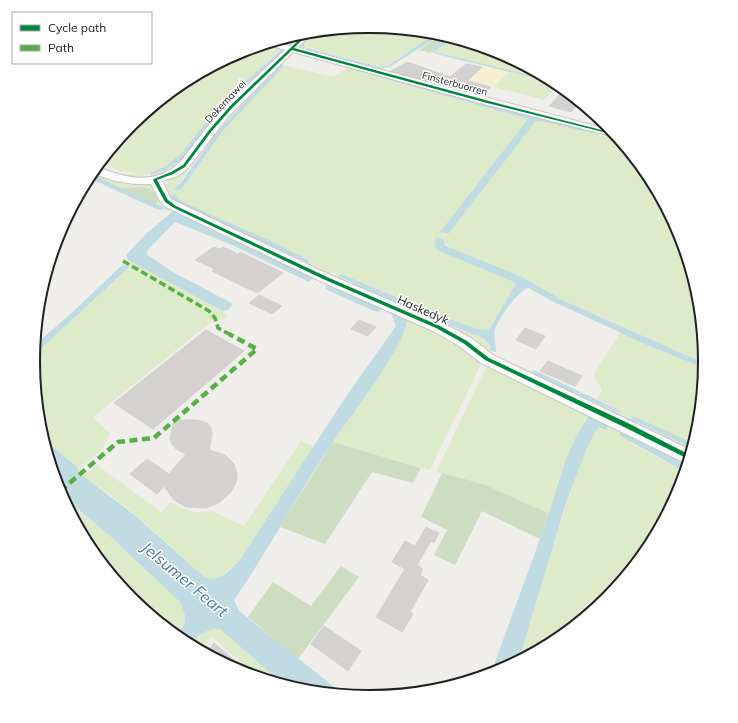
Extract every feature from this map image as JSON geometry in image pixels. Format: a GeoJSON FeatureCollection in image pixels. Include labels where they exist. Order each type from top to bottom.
{"type":"FeatureCollection","features":[{"type":"Feature","properties":{"kind":"street","name":"Dekemawei"},"geometry":{"type":"LineString","coordinates":[[155,180],[184,166],[210,131],[232,106],[302,40]]}},
{"type":"Feature","properties":{"kind":"street","name":"Finsterbuorren"},"geometry":{"type":"LineString","coordinates":[[279,45],[603,131]]}},
{"type":"Feature","properties":{"kind":"street"},"geometry":{"type":"LineString","coordinates":[[101,172],[122,180],[155,180]]}},
{"type":"Feature","properties":{"kind":"street","name":"Haskedyk"},"geometry":{"type":"LineString","coordinates":[[155,180],[166,201],[175,207],[325,278],[438,327],[465,342],[487,359],[620,421],[684,454]]}},
{"type":"Feature","properties":{"kind":"green space"},"geometry":{"type":"Polygon","coordinates":[[[348,34],[390,34],[429,38],[383,67],[303,46],[311,38],[348,34]]]}},
{"type":"Feature","properties":{"kind":"green space"},"geometry":{"type":"Polygon","coordinates":[[[435,39],[443,41],[431,50],[431,53],[419,50],[435,39]]]}},
{"type":"Feature","properties":{"kind":"green space"},"geometry":{"type":"Polygon","coordinates":[[[447,42],[454,44],[495,58],[529,75],[435,52],[447,42]]]}},
{"type":"Feature","properties":{"kind":"green space"},"geometry":{"type":"Polygon","coordinates":[[[275,46],[287,49],[177,168],[152,178],[150,174],[143,175],[145,179],[110,175],[102,171],[104,168],[119,174],[142,174],[120,171],[106,164],[122,145],[152,115],[186,88],[224,67],[263,50],[272,47],[280,50],[240,86],[201,128],[182,153],[166,166],[150,172],[165,170],[179,162],[194,145],[206,127],[255,77],[283,52],[281,48],[275,46]]]}},
{"type":"Feature","properties":{"kind":"green space"},"geometry":{"type":"Polygon","coordinates":[[[281,64],[218,131],[174,190],[181,190],[222,132],[283,65],[334,77],[347,68],[528,119],[440,232],[446,235],[534,122],[541,121],[593,131],[479,103],[349,66],[604,132],[606,134],[602,133],[599,135],[609,137],[630,162],[664,216],[680,256],[691,297],[695,319],[698,360],[566,302],[522,277],[451,248],[443,241],[434,246],[437,250],[514,282],[515,285],[489,330],[478,329],[447,318],[341,274],[338,276],[483,338],[490,345],[489,353],[334,278],[336,274],[333,272],[330,274],[320,268],[289,258],[169,200],[164,188],[167,180],[220,122],[281,64]],[[172,194],[176,203],[308,263],[310,261],[275,243],[181,201],[176,195],[172,194]]]}},
{"type":"Feature","properties":{"kind":"green space"},"geometry":{"type":"Polygon","coordinates":[[[509,72],[535,78],[554,90],[544,100],[493,87],[509,72]]]}},
{"type":"Feature","properties":{"kind":"green space"},"geometry":{"type":"Polygon","coordinates":[[[100,174],[117,181],[148,184],[156,189],[173,208],[169,211],[157,205],[158,204],[141,187],[122,188],[97,177],[100,174]]]}},
{"type":"Feature","properties":{"kind":"green space"},"geometry":{"type":"Polygon","coordinates":[[[141,187],[154,192],[157,197],[157,205],[122,188],[141,187]]]}},
{"type":"Feature","properties":{"kind":"green space"},"geometry":{"type":"Polygon","coordinates":[[[131,261],[214,305],[223,311],[228,318],[211,322],[93,417],[110,434],[103,448],[79,470],[52,447],[43,404],[41,349],[115,280],[128,266],[127,265],[131,261]]]}},
{"type":"Feature","properties":{"kind":"green space"},"geometry":{"type":"Polygon","coordinates":[[[391,312],[437,329],[480,359],[480,366],[430,470],[333,442],[380,374],[405,331],[393,315],[389,314],[391,312]]]}},
{"type":"Feature","properties":{"kind":"green space"},"geometry":{"type":"Polygon","coordinates":[[[621,332],[647,345],[698,366],[695,404],[688,441],[633,416],[630,419],[686,445],[685,451],[503,360],[524,369],[532,370],[531,372],[616,412],[614,407],[597,399],[602,389],[595,379],[595,371],[621,332]]]}},
{"type":"Feature","properties":{"kind":"green space"},"geometry":{"type":"Polygon","coordinates":[[[489,367],[683,458],[681,462],[642,441],[629,442],[679,469],[664,507],[630,561],[601,594],[552,635],[521,652],[563,516],[589,441],[598,427],[603,428],[587,419],[567,456],[548,513],[483,484],[436,472],[485,369],[489,367]]]}},
{"type":"Feature","properties":{"kind":"green space"},"geometry":{"type":"Polygon","coordinates":[[[301,441],[314,446],[239,561],[217,579],[204,577],[115,498],[82,476],[97,465],[161,512],[171,502],[186,510],[197,512],[212,511],[244,526],[301,441]]]}},
{"type":"Feature","properties":{"kind":"green space"},"geometry":{"type":"Polygon","coordinates":[[[333,442],[421,468],[413,483],[372,472],[325,544],[280,527],[333,442]]]}},
{"type":"Feature","properties":{"kind":"green space"},"geometry":{"type":"Polygon","coordinates":[[[442,473],[483,484],[548,513],[540,539],[482,511],[455,565],[434,555],[447,530],[421,517],[442,473]]]}},
{"type":"Feature","properties":{"kind":"green space"},"geometry":{"type":"Polygon","coordinates":[[[73,505],[109,535],[180,602],[185,616],[183,627],[180,630],[169,622],[137,594],[122,578],[96,544],[73,505]]]}},
{"type":"Feature","properties":{"kind":"green space"},"geometry":{"type":"Polygon","coordinates":[[[341,566],[359,577],[298,659],[248,617],[273,582],[311,606],[341,566]]]}},
{"type":"Feature","properties":{"kind":"green space"},"geometry":{"type":"Polygon","coordinates":[[[212,628],[220,629],[274,676],[245,666],[212,637],[204,646],[195,640],[206,630],[212,628]]]}},
{"type":"Feature","properties":{"kind":"sand"},"geometry":{"type":"Polygon","coordinates":[[[484,66],[509,72],[493,87],[468,81],[484,66]]]}},
{"type":"Feature","properties":{"kind":"water"},"geometry":{"type":"Polygon","coordinates":[[[310,38],[305,43],[304,47],[380,67],[387,66],[429,38],[434,39],[391,66],[381,69],[300,47],[306,39],[310,38]]]}},
{"type":"Feature","properties":{"kind":"water"},"geometry":{"type":"Polygon","coordinates":[[[443,41],[447,42],[435,52],[529,75],[535,78],[440,55],[430,51],[443,41]]]}},
{"type":"Feature","properties":{"kind":"water"},"geometry":{"type":"Polygon","coordinates":[[[273,47],[281,48],[284,50],[253,79],[211,123],[178,162],[166,170],[151,175],[150,173],[166,166],[182,153],[201,128],[240,86],[280,51],[278,48],[273,47]]]}},
{"type":"Feature","properties":{"kind":"water"},"geometry":{"type":"Polygon","coordinates":[[[281,64],[284,65],[222,132],[181,190],[174,190],[218,131],[281,64]]]}},
{"type":"Feature","properties":{"kind":"water"},"geometry":{"type":"Polygon","coordinates":[[[349,66],[479,103],[594,131],[592,133],[541,121],[535,122],[448,234],[440,232],[528,119],[347,68],[349,66]]]}},
{"type":"Feature","properties":{"kind":"water"},"geometry":{"type":"Polygon","coordinates":[[[97,177],[165,208],[159,210],[95,181],[97,177]]]}},
{"type":"Feature","properties":{"kind":"water"},"geometry":{"type":"Polygon","coordinates":[[[175,194],[181,201],[275,243],[310,261],[308,263],[176,203],[172,200],[171,195],[175,194]]]}},
{"type":"Feature","properties":{"kind":"water"},"geometry":{"type":"Polygon","coordinates":[[[172,212],[180,213],[310,275],[313,278],[309,282],[232,245],[175,222],[146,252],[148,255],[173,272],[233,304],[228,310],[223,311],[128,260],[126,255],[147,233],[172,212]]]}},
{"type":"Feature","properties":{"kind":"water"},"geometry":{"type":"Polygon","coordinates":[[[436,237],[443,239],[445,245],[451,248],[522,277],[566,302],[698,360],[698,366],[647,345],[552,301],[528,288],[519,294],[500,319],[494,332],[496,352],[490,351],[490,345],[483,338],[417,312],[338,276],[341,274],[447,318],[478,329],[489,330],[515,285],[514,282],[437,250],[434,246],[436,237]]]}},
{"type":"Feature","properties":{"kind":"water"},"geometry":{"type":"Polygon","coordinates":[[[121,266],[128,266],[127,269],[41,349],[41,340],[121,266]]]}},
{"type":"Feature","properties":{"kind":"water"},"geometry":{"type":"Polygon","coordinates":[[[327,285],[380,308],[381,311],[377,312],[327,290],[325,288],[327,285]]]}},
{"type":"Feature","properties":{"kind":"water","name":"Jelsumer Feart"},"geometry":{"type":"Polygon","coordinates":[[[394,314],[407,320],[404,333],[395,350],[373,386],[320,462],[234,600],[239,611],[335,688],[305,684],[274,676],[220,629],[207,631],[195,640],[186,635],[180,630],[183,627],[185,616],[180,602],[109,535],[73,505],[58,467],[52,446],[76,466],[79,470],[78,472],[136,516],[204,577],[219,577],[239,561],[345,398],[396,326],[392,316],[394,314]]]}},
{"type":"Feature","properties":{"kind":"water"},"geometry":{"type":"Polygon","coordinates":[[[532,370],[619,410],[620,412],[616,412],[533,374],[532,370]]]}},
{"type":"Feature","properties":{"kind":"water"},"geometry":{"type":"Polygon","coordinates":[[[589,416],[608,425],[606,430],[598,427],[588,445],[566,503],[521,652],[494,666],[540,539],[567,456],[577,435],[589,416]]]}},
{"type":"Feature","properties":{"kind":"water"},"geometry":{"type":"Polygon","coordinates":[[[633,416],[688,441],[686,445],[630,419],[633,416]]]}},
{"type":"Feature","properties":{"kind":"water"},"geometry":{"type":"Polygon","coordinates":[[[621,431],[681,463],[679,469],[619,435],[621,431]]]}},
{"type":"Feature","properties":{"kind":"building"},"geometry":{"type":"Polygon","coordinates":[[[407,62],[450,77],[466,64],[482,67],[467,81],[491,87],[481,95],[391,71],[407,62]]]}},
{"type":"Feature","properties":{"kind":"building"},"geometry":{"type":"Polygon","coordinates":[[[560,94],[576,106],[571,112],[549,106],[560,94]]]}},
{"type":"Feature","properties":{"kind":"building"},"geometry":{"type":"Polygon","coordinates":[[[214,247],[220,249],[223,247],[238,254],[240,252],[283,273],[257,293],[212,271],[215,269],[195,260],[214,247]]]}},
{"type":"Feature","properties":{"kind":"building"},"geometry":{"type":"Polygon","coordinates":[[[259,295],[282,306],[272,314],[249,303],[259,295]]]}},
{"type":"Feature","properties":{"kind":"building"},"geometry":{"type":"Polygon","coordinates":[[[359,320],[376,327],[368,336],[351,329],[359,320]]]}},
{"type":"Feature","properties":{"kind":"building"},"geometry":{"type":"Polygon","coordinates":[[[525,328],[545,336],[536,349],[516,340],[525,328]]]}},
{"type":"Feature","properties":{"kind":"building"},"geometry":{"type":"Polygon","coordinates":[[[206,330],[244,351],[153,429],[114,403],[206,330]]]}},
{"type":"Feature","properties":{"kind":"building"},"geometry":{"type":"Polygon","coordinates":[[[548,361],[582,376],[575,386],[540,371],[548,361]]]}},
{"type":"Feature","properties":{"kind":"building"},"geometry":{"type":"Polygon","coordinates":[[[174,420],[197,420],[207,423],[211,428],[212,435],[209,450],[225,455],[234,464],[237,475],[236,483],[230,493],[220,502],[206,508],[186,507],[174,500],[164,486],[157,494],[130,474],[147,459],[169,474],[186,454],[176,449],[172,444],[170,438],[174,420]]]}},
{"type":"Feature","properties":{"kind":"building"},"geometry":{"type":"Polygon","coordinates":[[[426,527],[439,533],[434,543],[431,541],[417,565],[423,569],[420,575],[428,580],[410,612],[413,614],[402,632],[376,617],[405,569],[392,562],[405,541],[415,546],[426,527]]]}},
{"type":"Feature","properties":{"kind":"building"},"geometry":{"type":"Polygon","coordinates":[[[324,626],[361,651],[348,671],[311,644],[324,626]]]}},
{"type":"Feature","properties":{"kind":"building"},"geometry":{"type":"Polygon","coordinates":[[[214,643],[236,662],[224,656],[210,648],[214,643]]]}},
{"type":"Feature","properties":{"kind":"marked path"},"geometry":{"type":"LineString","coordinates":[[66,486],[118,442],[154,438],[257,349],[218,328],[215,318],[209,311],[123,261]]}},
{"type":"Feature","properties":{"kind":"cycle path"},"geometry":{"type":"LineString","coordinates":[[301,40],[232,106],[210,131],[184,166],[155,180],[166,201],[175,207],[325,278],[438,327],[465,342],[487,359],[626,425],[684,454]]}},
{"type":"Feature","properties":{"kind":"cycle path"},"geometry":{"type":"LineString","coordinates":[[293,49],[488,102],[603,131]]}}]}
